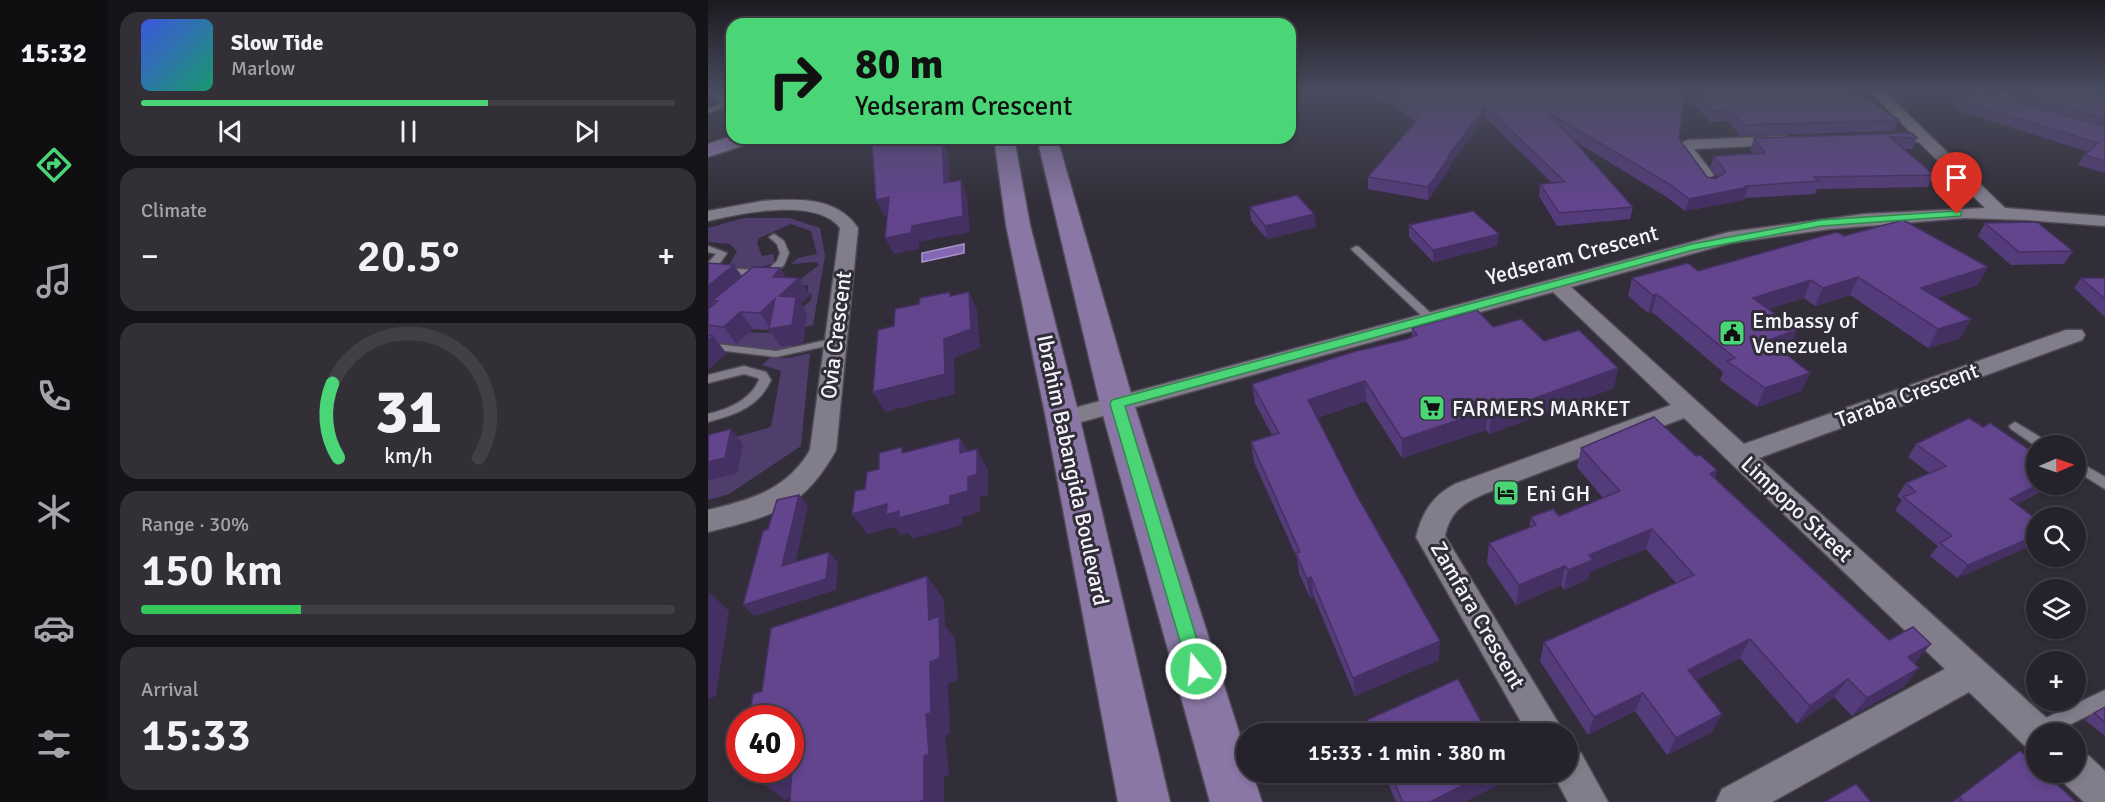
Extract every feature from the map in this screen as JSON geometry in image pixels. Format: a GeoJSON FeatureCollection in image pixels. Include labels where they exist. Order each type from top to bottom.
{"type":"FeatureCollection","features":[{"type":"Feature","properties":{"kind":"street"},"geometry":{"type":"LineString","coordinates":[[1913,127],[2000,213]]}},
{"type":"Feature","properties":{"kind":"street"},"geometry":{"type":"LineString","coordinates":[[708,135],[726,129]]}},
{"type":"Feature","properties":{"kind":"street"},"geometry":{"type":"LineString","coordinates":[[1866,139],[1923,137]]}},
{"type":"Feature","properties":{"kind":"street"},"geometry":{"type":"LineString","coordinates":[[1712,184],[1686,149],[1688,145],[1796,141]]}},
{"type":"Feature","properties":{"kind":"street"},"geometry":{"type":"LineString","coordinates":[[708,151],[729,144]]}},
{"type":"Feature","properties":{"kind":"street","name":"Ibrahim Babangida Boulevard"},"geometry":{"type":"LineString","coordinates":[[1005,144],[1018,225],[1064,420],[1144,802]]}},
{"type":"Feature","properties":{"kind":"street"},"geometry":{"type":"LineString","coordinates":[[1049,144],[1117,404],[1236,802]]}},
{"type":"Feature","properties":{"kind":"street","name":"Ovia Crescent"},"geometry":{"type":"LineString","coordinates":[[708,216],[740,209],[788,206],[826,210],[846,220],[849,228],[823,450],[815,466],[793,491],[776,501],[708,521]]}},
{"type":"Feature","properties":{"kind":"street","name":"Yedseram Crescent"},"geometry":{"type":"LineString","coordinates":[[1064,420],[1692,247],[1772,231],[1863,219],[2000,213],[2105,220]]}},
{"type":"Feature","properties":{"kind":"street","name":"Limpopo Street"},"geometry":{"type":"LineString","coordinates":[[1556,284],[2027,723]]}},
{"type":"Feature","properties":{"kind":"street","name":"Taraba Crescent"},"geometry":{"type":"LineString","coordinates":[[1740,455],[2074,335]]}},
{"type":"Feature","properties":{"kind":"street","name":"Zamfara Crescent"},"geometry":{"type":"LineString","coordinates":[[1541,723],[1430,537],[1435,514],[1454,496],[1474,487],[1688,408]]}},
{"type":"Feature","properties":{"kind":"street"},"geometry":{"type":"LineString","coordinates":[[1735,802],[1971,673]]}},
{"type":"Feature","properties":{"kind":"street"},"geometry":{"type":"LineString","coordinates":[[2086,778],[2105,796]]}},
{"type":"Feature","properties":{"kind":"street"},"geometry":{"type":"LineString","coordinates":[[1578,783],[1589,802]]}},
{"type":"Feature","properties":{"kind":"lane"},"geometry":{"type":"LineString","coordinates":[[752,288],[783,260],[785,251],[782,243],[774,237]]}},
{"type":"Feature","properties":{"kind":"lane"},"geometry":{"type":"LineString","coordinates":[[708,249],[722,254],[708,269]]}},
{"type":"Feature","properties":{"kind":"lane"},"geometry":{"type":"LineString","coordinates":[[1356,249],[1430,318]]}},
{"type":"Feature","properties":{"kind":"lane"},"geometry":{"type":"LineString","coordinates":[[708,269],[769,273]]}},
{"type":"Feature","properties":{"kind":"lane"},"geometry":{"type":"LineString","coordinates":[[708,346],[762,353],[786,352],[836,341]]}},
{"type":"Feature","properties":{"kind":"lane"},"geometry":{"type":"LineString","coordinates":[[708,379],[744,370],[762,353]]}},
{"type":"Feature","properties":{"kind":"lane"},"geometry":{"type":"LineString","coordinates":[[708,418],[745,404],[762,388],[765,380],[762,375],[744,370]]}},
{"type":"Feature","properties":{"kind":"lane"},"geometry":{"type":"LineString","coordinates":[[2015,426],[2028,435]]}},
{"type":"Feature","properties":{"kind":"lane"},"geometry":{"type":"LineString","coordinates":[[2086,472],[2105,484]]}},
{"type":"Feature","properties":{"kind":"lane"},"geometry":{"type":"LineString","coordinates":[[2055,723],[2105,698]]}},
{"type":"Feature","properties":{"kind":"shaded area"},"geometry":{"type":"Polygon","coordinates":[[[744,218],[789,218],[820,228],[825,256],[813,325],[800,328],[791,348],[778,350],[715,343],[708,336],[710,331],[774,333],[810,301],[812,295],[808,292],[808,285],[789,288],[819,265],[816,262],[791,264],[798,258],[817,254],[811,231],[791,224],[759,238],[757,243],[762,256],[774,254],[774,263],[752,268],[740,268],[730,263],[737,251],[730,244],[708,242],[708,228],[744,218]]]}},
{"type":"Feature","properties":{"kind":"shaded area"},"geometry":{"type":"Polygon","coordinates":[[[964,244],[964,253],[922,262],[922,253],[964,244]]]}},
{"type":"Feature","properties":{"kind":"shaded area"},"geometry":{"type":"Polygon","coordinates":[[[810,353],[801,446],[729,494],[708,500],[708,445],[771,427],[781,371],[762,365],[770,358],[789,358],[810,353]]]}},
{"type":"Feature","properties":{"kind":"building"},"geometry":{"type":"Polygon","coordinates":[[[1410,127],[1470,127],[1428,187],[1368,177],[1410,127]]]}},
{"type":"Feature","properties":{"kind":"building"},"geometry":{"type":"Polygon","coordinates":[[[1508,127],[1562,127],[1633,207],[1559,213],[1540,184],[1565,182],[1508,127]]]}},
{"type":"Feature","properties":{"kind":"building"},"geometry":{"type":"Polygon","coordinates":[[[1573,127],[1680,127],[1679,139],[1707,177],[1715,179],[1726,172],[1714,156],[1765,153],[1754,138],[1912,133],[1917,138],[1890,137],[1934,175],[1814,177],[1819,181],[1746,186],[1748,187],[1689,199],[1671,185],[1573,127]]]}},
{"type":"Feature","properties":{"kind":"building"},"geometry":{"type":"Polygon","coordinates":[[[2047,127],[2105,127],[2105,161],[2084,155],[2098,143],[2047,127]]]}},
{"type":"Feature","properties":{"kind":"building"},"geometry":{"type":"Polygon","coordinates":[[[872,144],[942,144],[944,183],[961,180],[963,216],[912,226],[911,233],[885,238],[889,197],[876,200],[872,144]]]}},
{"type":"Feature","properties":{"kind":"building"},"geometry":{"type":"Polygon","coordinates":[[[1297,195],[1314,214],[1265,226],[1250,207],[1297,195]]]}},
{"type":"Feature","properties":{"kind":"building"},"geometry":{"type":"Polygon","coordinates":[[[1473,211],[1499,234],[1433,250],[1409,225],[1473,211]]]}},
{"type":"Feature","properties":{"kind":"building"},"geometry":{"type":"Polygon","coordinates":[[[1903,220],[1988,267],[1921,288],[1971,319],[1938,329],[1858,277],[1823,288],[1811,280],[1753,298],[1797,330],[1768,340],[1810,373],[1765,388],[1727,361],[1735,358],[1657,294],[1653,295],[1632,278],[1688,263],[1698,271],[1837,232],[1844,236],[1903,220]]]}},
{"type":"Feature","properties":{"kind":"building"},"geometry":{"type":"Polygon","coordinates":[[[2037,222],[2073,251],[2019,252],[1985,223],[2037,222]]]}},
{"type":"Feature","properties":{"kind":"building"},"geometry":{"type":"Polygon","coordinates":[[[708,263],[734,265],[708,286],[708,263]]]}},
{"type":"Feature","properties":{"kind":"building"},"geometry":{"type":"Polygon","coordinates":[[[753,267],[780,268],[773,277],[799,278],[779,296],[796,297],[792,325],[769,329],[775,299],[760,313],[740,312],[724,327],[708,325],[708,309],[718,301],[712,301],[753,267]]]}},
{"type":"Feature","properties":{"kind":"building"},"geometry":{"type":"Polygon","coordinates":[[[2081,278],[2105,278],[2105,299],[2081,278]]]}},
{"type":"Feature","properties":{"kind":"building"},"geometry":{"type":"Polygon","coordinates":[[[950,292],[950,296],[969,292],[971,329],[944,339],[945,374],[873,392],[878,330],[894,326],[895,309],[919,304],[920,298],[950,292]]]}},
{"type":"Feature","properties":{"kind":"building"},"geometry":{"type":"Polygon","coordinates":[[[1477,310],[1493,327],[1521,319],[1544,341],[1579,330],[1618,368],[1491,414],[1488,410],[1402,439],[1365,381],[1308,400],[1356,494],[1440,641],[1353,678],[1311,577],[1307,579],[1296,553],[1300,552],[1251,442],[1279,433],[1252,384],[1353,352],[1407,339],[1417,335],[1412,328],[1477,310]]]}},
{"type":"Feature","properties":{"kind":"building"},"geometry":{"type":"Polygon","coordinates":[[[1654,417],[1696,456],[1700,455],[1717,470],[1710,474],[1889,640],[1913,627],[1931,644],[1908,657],[1919,668],[1867,698],[1848,679],[1810,706],[1750,639],[1688,670],[1722,714],[1676,738],[1643,693],[1594,717],[1544,642],[1694,575],[1652,529],[1589,555],[1593,560],[1568,570],[1565,566],[1519,585],[1489,543],[1536,525],[1531,517],[1553,509],[1559,516],[1620,491],[1581,448],[1654,417]]]}},
{"type":"Feature","properties":{"kind":"building"},"geometry":{"type":"Polygon","coordinates":[[[1969,418],[1983,427],[1990,423],[2026,448],[2026,491],[2010,499],[2026,511],[2026,540],[1968,565],[1940,543],[1952,536],[1903,497],[1916,492],[1906,483],[1946,466],[1916,444],[1969,418]]]}},
{"type":"Feature","properties":{"kind":"building"},"geometry":{"type":"Polygon","coordinates":[[[731,429],[725,458],[708,462],[708,435],[731,429]]]}},
{"type":"Feature","properties":{"kind":"building"},"geometry":{"type":"Polygon","coordinates":[[[960,438],[960,453],[977,449],[977,474],[968,477],[968,491],[950,496],[950,504],[899,518],[899,511],[886,515],[887,504],[852,514],[855,491],[865,489],[867,472],[879,469],[879,453],[902,447],[902,453],[960,438]]]}},
{"type":"Feature","properties":{"kind":"building"},"geometry":{"type":"Polygon","coordinates":[[[799,495],[782,566],[829,552],[826,579],[743,605],[763,531],[768,529],[777,500],[799,495]]]}},
{"type":"Feature","properties":{"kind":"building"},"geometry":{"type":"Polygon","coordinates":[[[927,576],[929,620],[939,616],[940,658],[930,662],[931,713],[926,714],[929,754],[924,756],[924,800],[918,802],[790,802],[791,783],[804,783],[804,705],[751,705],[753,694],[762,691],[771,628],[927,576]]]}},
{"type":"Feature","properties":{"kind":"building"},"geometry":{"type":"Polygon","coordinates":[[[1458,679],[1482,723],[1368,723],[1367,720],[1458,679]]]}},
{"type":"Feature","properties":{"kind":"building"},"geometry":{"type":"Polygon","coordinates":[[[2105,707],[2105,722],[2094,713],[2105,707]]]}},
{"type":"Feature","properties":{"kind":"building"},"geometry":{"type":"Polygon","coordinates":[[[2020,751],[2026,756],[2026,783],[2056,783],[2076,802],[1964,802],[1959,797],[2020,751]]]}},
{"type":"Feature","properties":{"kind":"building"},"geometry":{"type":"Polygon","coordinates":[[[1395,783],[1467,783],[1430,802],[1403,802],[1395,783]]]}},
{"type":"Feature","properties":{"kind":"building"},"geometry":{"type":"Polygon","coordinates":[[[1856,784],[1871,802],[1824,802],[1856,784]]]}},
{"type":"Feature","properties":{"kind":"place","name":"Embassy of Venezuela"},"geometry":{"type":"Point","coordinates":[1732,333]}},
{"type":"Feature","properties":{"kind":"place","name":"FARMERS MARKET"},"geometry":{"type":"Point","coordinates":[1432,408]}},
{"type":"Feature","properties":{"kind":"place","name":"Eni GH"},"geometry":{"type":"Point","coordinates":[1506,493]}},
{"type":"Feature","properties":{"kind":"route"},"geometry":{"type":"LineString","coordinates":[[1196,669],[1117,404],[1729,238],[1821,223],[1957,214]]}}]}
